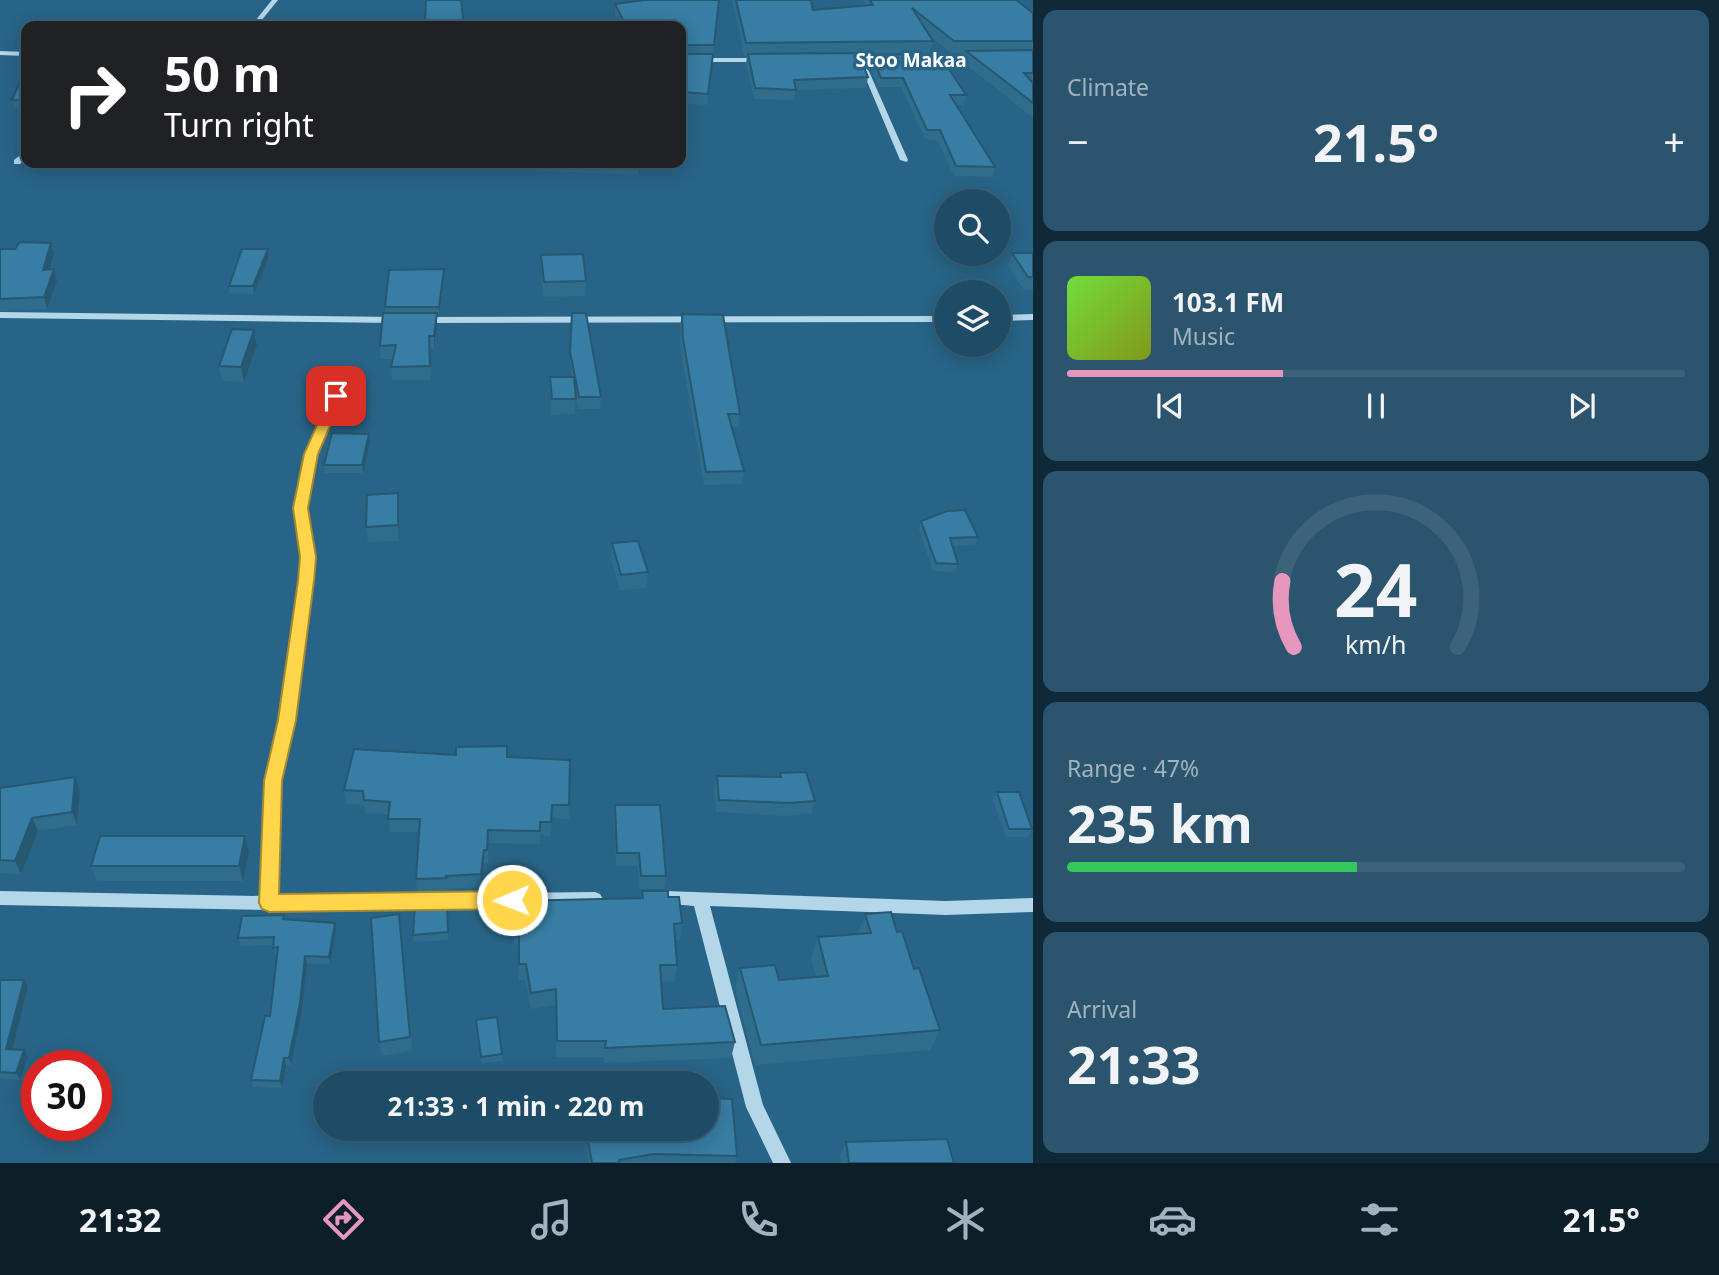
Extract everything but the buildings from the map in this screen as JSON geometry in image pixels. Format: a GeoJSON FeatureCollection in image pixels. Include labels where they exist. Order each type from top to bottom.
{"type":"FeatureCollection","features":[{"type":"Feature","properties":{"kind":"street"},"geometry":{"type":"LineString","coordinates":[[258,21],[275,0]]}},
{"type":"Feature","properties":{"kind":"street"},"geometry":{"type":"LineString","coordinates":[[0,53],[21,54]]}},
{"type":"Feature","properties":{"kind":"street"},"geometry":{"type":"LineString","coordinates":[[914,59],[993,57]]}},
{"type":"Feature","properties":{"kind":"street"},"geometry":{"type":"LineString","coordinates":[[686,60],[767,60]]}},
{"type":"Feature","properties":{"kind":"street"},"geometry":{"type":"LineString","coordinates":[[848,60],[874,60]]}},
{"type":"Feature","properties":{"kind":"street"},"geometry":{"type":"LineString","coordinates":[[861,60],[904,160]]}},
{"type":"Feature","properties":{"kind":"street"},"geometry":{"type":"LineString","coordinates":[[17,162],[21,159]]}},
{"type":"Feature","properties":{"kind":"street"},"geometry":{"type":"LineString","coordinates":[[0,315],[345,320],[934,319]]}},
{"type":"Feature","properties":{"kind":"street"},"geometry":{"type":"LineString","coordinates":[[1011,318],[1033,317]]}},
{"type":"Feature","properties":{"kind":"street"},"geometry":{"type":"LineString","coordinates":[[269,903],[273,781],[287,720],[308,557],[301,508],[311,454],[336,396]]}},
{"type":"Feature","properties":{"kind":"street"},"geometry":{"type":"LineString","coordinates":[[0,898],[269,903],[617,899]]}},
{"type":"Feature","properties":{"kind":"street"},"geometry":{"type":"LineString","coordinates":[[644,898],[946,908],[1033,905]]}},
{"type":"Feature","properties":{"kind":"street"},"geometry":{"type":"LineString","coordinates":[[700,898],[755,1107],[782,1163]]}},
{"type":"Feature","properties":{"kind":"district","name":"Stoo Makaa"},"geometry":{"type":"Point","coordinates":[911,60]}},
{"type":"Feature","properties":{"kind":"route"},"geometry":{"type":"LineString","coordinates":[[336,396],[311,454],[304,481],[301,508],[308,557],[287,720],[273,781],[269,903],[512,900]]}}]}
